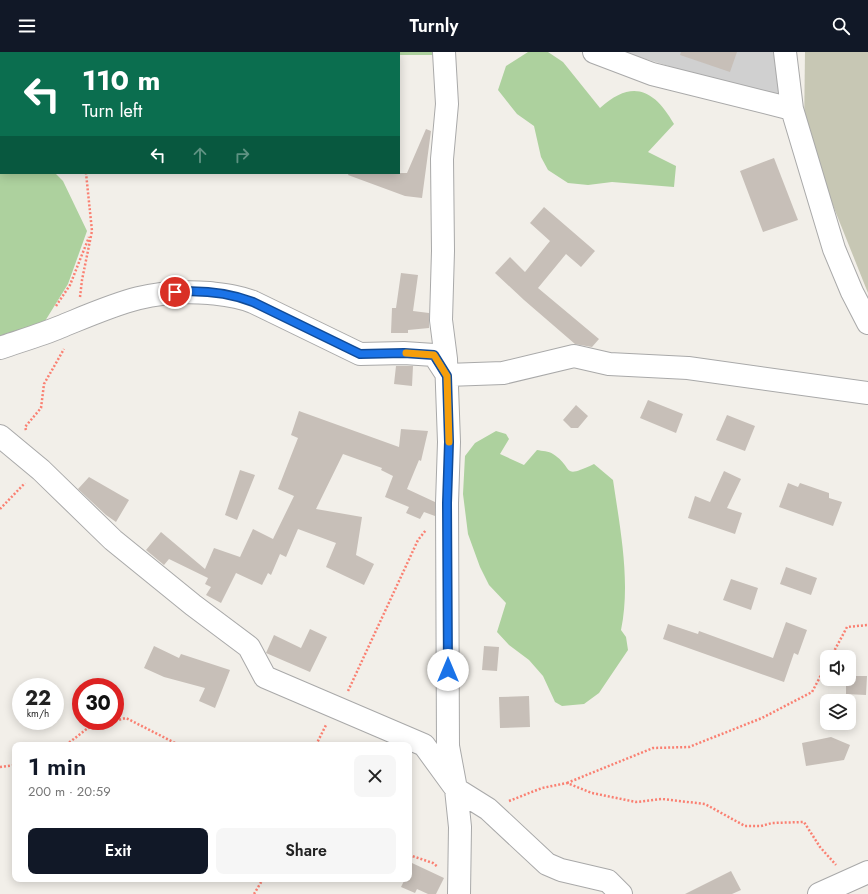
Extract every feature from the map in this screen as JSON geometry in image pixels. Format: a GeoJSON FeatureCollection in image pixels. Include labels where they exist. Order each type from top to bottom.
{"type":"FeatureCollection","features":[{"type":"Feature","properties":{"kind":"street"},"geometry":{"type":"LineString","coordinates":[[444,52],[446,104],[442,160],[443,251],[441,320],[447,376],[449,442],[447,503],[448,746],[456,789],[460,827],[458,888]]}},
{"type":"Feature","properties":{"kind":"street"},"geometry":{"type":"LineString","coordinates":[[594,52],[652,74],[792,109]]}},
{"type":"Feature","properties":{"kind":"street"},"geometry":{"type":"LineString","coordinates":[[785,52],[792,109],[834,248],[852,292],[868,324]]}},
{"type":"Feature","properties":{"kind":"street"},"geometry":{"type":"LineString","coordinates":[[0,348],[37,335],[108,306],[149,294],[188,291],[237,296],[253,302],[360,354],[404,353],[434,355],[447,376]]}},
{"type":"Feature","properties":{"kind":"street"},"geometry":{"type":"LineString","coordinates":[[447,376],[503,373],[574,356],[609,364],[688,368],[868,393]]}},
{"type":"Feature","properties":{"kind":"street"},"geometry":{"type":"LineString","coordinates":[[0,436],[41,470],[113,540],[193,606],[249,647],[265,677],[424,745],[456,789],[488,809],[547,864],[561,870],[608,881],[621,894]]}},
{"type":"Feature","properties":{"kind":"street"},"geometry":{"type":"LineString","coordinates":[[819,894],[859,876]]}},
{"type":"Feature","properties":{"kind":"path"},"geometry":{"type":"LineString","coordinates":[[79,318],[82,280],[92,231],[86,174]]}},
{"type":"Feature","properties":{"kind":"path"},"geometry":{"type":"LineString","coordinates":[[37,335],[70,285],[92,231]]}},
{"type":"Feature","properties":{"kind":"path"},"geometry":{"type":"LineString","coordinates":[[28,434],[25,427],[42,408],[44,384],[66,346]]}},
{"type":"Feature","properties":{"kind":"path"},"geometry":{"type":"LineString","coordinates":[[0,509],[41,470]]}},
{"type":"Feature","properties":{"kind":"path"},"geometry":{"type":"LineString","coordinates":[[318,742],[337,707],[346,696],[418,540],[428,528]]}},
{"type":"Feature","properties":{"kind":"path"},"geometry":{"type":"LineString","coordinates":[[835,650],[847,627],[868,625]]}},
{"type":"Feature","properties":{"kind":"path"},"geometry":{"type":"LineString","coordinates":[[488,809],[542,788],[567,783],[653,748],[689,747],[762,718],[812,692],[820,677]]}},
{"type":"Feature","properties":{"kind":"path"},"geometry":{"type":"LineString","coordinates":[[70,742],[88,728],[126,718],[173,742]]}},
{"type":"Feature","properties":{"kind":"path"},"geometry":{"type":"LineString","coordinates":[[0,767],[12,765]]}},
{"type":"Feature","properties":{"kind":"path"},"geometry":{"type":"LineString","coordinates":[[567,783],[592,793],[636,802],[662,799],[705,804],[745,826],[804,822],[820,847],[859,876]]}},
{"type":"Feature","properties":{"kind":"path"},"geometry":{"type":"LineString","coordinates":[[412,856],[433,863],[458,888]]}},
{"type":"Feature","properties":{"kind":"path"},"geometry":{"type":"LineString","coordinates":[[254,894],[261,882]]}},
{"type":"Feature","properties":{"kind":"shaded area"},"geometry":{"type":"Polygon","coordinates":[[[623,52],[778,52],[783,101],[623,52]]]}},
{"type":"Feature","properties":{"kind":"shaded area"},"geometry":{"type":"Polygon","coordinates":[[[805,52],[868,52],[868,293],[804,133],[805,52]]]}},
{"type":"Feature","properties":{"kind":"green space"},"geometry":{"type":"Polygon","coordinates":[[[400,52],[436,52],[436,55],[400,55],[400,52]]]}},
{"type":"Feature","properties":{"kind":"green space"},"geometry":{"type":"Polygon","coordinates":[[[528,52],[548,52],[563,62],[600,108],[622,93],[632,91],[642,92],[650,96],[658,103],[674,124],[648,152],[676,166],[674,187],[612,182],[588,185],[568,183],[548,170],[541,157],[534,126],[517,114],[498,90],[506,66],[528,52]]]}},
{"type":"Feature","properties":{"kind":"green space"},"geometry":{"type":"Polygon","coordinates":[[[0,174],[56,174],[63,181],[87,231],[68,284],[37,334],[0,347],[0,174]]]}},
{"type":"Feature","properties":{"kind":"green space"},"geometry":{"type":"Polygon","coordinates":[[[496,431],[506,434],[509,439],[500,454],[524,465],[537,450],[545,451],[560,459],[572,472],[594,464],[613,480],[625,574],[624,612],[621,630],[626,637],[628,650],[599,693],[584,704],[562,706],[555,702],[543,676],[529,660],[509,645],[497,632],[506,603],[489,585],[480,567],[468,534],[463,494],[465,456],[475,443],[496,431]]]}},
{"type":"Feature","properties":{"kind":"building"},"geometry":{"type":"Polygon","coordinates":[[[681,52],[737,52],[730,72],[680,55],[681,52]]]}},
{"type":"Feature","properties":{"kind":"building"},"geometry":{"type":"Polygon","coordinates":[[[426,129],[431,131],[422,198],[405,196],[348,175],[348,174],[407,173],[426,129]]]}},
{"type":"Feature","properties":{"kind":"building"},"geometry":{"type":"Polygon","coordinates":[[[774,158],[798,220],[763,232],[740,171],[774,158]]]}},
{"type":"Feature","properties":{"kind":"building"},"geometry":{"type":"Polygon","coordinates":[[[544,207],[595,251],[581,267],[566,254],[538,288],[599,339],[592,347],[575,344],[495,273],[510,257],[525,272],[550,241],[530,223],[544,207]]]}},
{"type":"Feature","properties":{"kind":"building"},"geometry":{"type":"Polygon","coordinates":[[[401,273],[418,275],[413,311],[429,313],[429,328],[408,330],[408,333],[391,333],[392,308],[396,308],[401,273]]]}},
{"type":"Feature","properties":{"kind":"building"},"geometry":{"type":"Polygon","coordinates":[[[396,366],[413,366],[412,386],[394,384],[396,366]]]}},
{"type":"Feature","properties":{"kind":"building"},"geometry":{"type":"Polygon","coordinates":[[[648,400],[683,414],[676,433],[640,418],[648,400]]]}},
{"type":"Feature","properties":{"kind":"building"},"geometry":{"type":"Polygon","coordinates":[[[576,405],[588,416],[578,428],[571,428],[563,420],[576,405]]]}},
{"type":"Feature","properties":{"kind":"building"},"geometry":{"type":"Polygon","coordinates":[[[299,411],[399,447],[401,429],[428,431],[421,461],[419,460],[407,489],[435,502],[435,516],[424,512],[420,519],[406,513],[409,507],[385,497],[393,476],[381,470],[382,468],[343,454],[316,509],[362,517],[356,555],[374,564],[364,585],[326,567],[336,543],[298,529],[286,557],[280,554],[271,575],[268,573],[262,585],[236,573],[221,603],[206,595],[211,587],[205,584],[208,578],[169,559],[164,565],[146,550],[161,532],[205,569],[214,548],[240,557],[253,529],[273,539],[294,496],[278,489],[298,438],[291,435],[299,411]]]}},
{"type":"Feature","properties":{"kind":"building"},"geometry":{"type":"Polygon","coordinates":[[[727,415],[755,426],[745,451],[716,440],[727,415]]]}},
{"type":"Feature","properties":{"kind":"building"},"geometry":{"type":"Polygon","coordinates":[[[240,470],[255,475],[237,520],[225,515],[240,470]]]}},
{"type":"Feature","properties":{"kind":"building"},"geometry":{"type":"Polygon","coordinates":[[[724,471],[741,479],[727,508],[742,513],[735,534],[688,518],[695,496],[710,502],[724,471]]]}},
{"type":"Feature","properties":{"kind":"building"},"geometry":{"type":"Polygon","coordinates":[[[89,477],[129,500],[116,522],[106,515],[78,489],[89,477]]]}},
{"type":"Feature","properties":{"kind":"building"},"geometry":{"type":"Polygon","coordinates":[[[788,483],[798,487],[800,483],[829,493],[829,498],[842,502],[833,526],[779,507],[788,483]]]}},
{"type":"Feature","properties":{"kind":"building"},"geometry":{"type":"Polygon","coordinates":[[[786,567],[817,578],[811,595],[780,584],[786,567]]]}},
{"type":"Feature","properties":{"kind":"building"},"geometry":{"type":"Polygon","coordinates":[[[731,579],[758,588],[751,610],[723,600],[731,579]]]}},
{"type":"Feature","properties":{"kind":"building"},"geometry":{"type":"Polygon","coordinates":[[[786,622],[807,630],[798,655],[794,653],[784,682],[663,639],[668,624],[698,634],[699,631],[773,658],[786,622]]]}},
{"type":"Feature","properties":{"kind":"building"},"geometry":{"type":"Polygon","coordinates":[[[310,629],[327,637],[310,672],[266,653],[274,635],[301,648],[310,629]]]}},
{"type":"Feature","properties":{"kind":"building"},"geometry":{"type":"Polygon","coordinates":[[[154,646],[179,658],[181,654],[230,670],[215,708],[199,701],[205,688],[164,677],[144,668],[154,646]]]}},
{"type":"Feature","properties":{"kind":"building"},"geometry":{"type":"Polygon","coordinates":[[[484,646],[499,647],[497,671],[482,670],[484,646]]]}},
{"type":"Feature","properties":{"kind":"building"},"geometry":{"type":"Polygon","coordinates":[[[856,676],[867,676],[866,695],[846,694],[846,686],[856,686],[856,676]]]}},
{"type":"Feature","properties":{"kind":"building"},"geometry":{"type":"Polygon","coordinates":[[[529,696],[530,727],[500,728],[499,697],[529,696]]]}},
{"type":"Feature","properties":{"kind":"building"},"geometry":{"type":"Polygon","coordinates":[[[831,737],[850,745],[844,760],[806,766],[802,743],[831,737]]]}},
{"type":"Feature","properties":{"kind":"building"},"geometry":{"type":"Polygon","coordinates":[[[412,863],[444,878],[436,894],[428,894],[417,889],[415,893],[401,887],[404,882],[412,882],[412,863]]]}},
{"type":"Feature","properties":{"kind":"building"},"geometry":{"type":"Polygon","coordinates":[[[731,871],[741,890],[732,894],[685,894],[731,871]]]}},
{"type":"Feature","properties":{"kind":"slow traffic"},"geometry":{"type":"LineString","coordinates":[[406,353],[434,355],[447,376],[449,442]]}},
{"type":"Feature","properties":{"kind":"route"},"geometry":{"type":"LineString","coordinates":[[175,292],[188,291],[237,296],[253,302],[360,354],[404,353],[434,355],[447,376],[449,442],[447,503],[448,670]]}}]}
